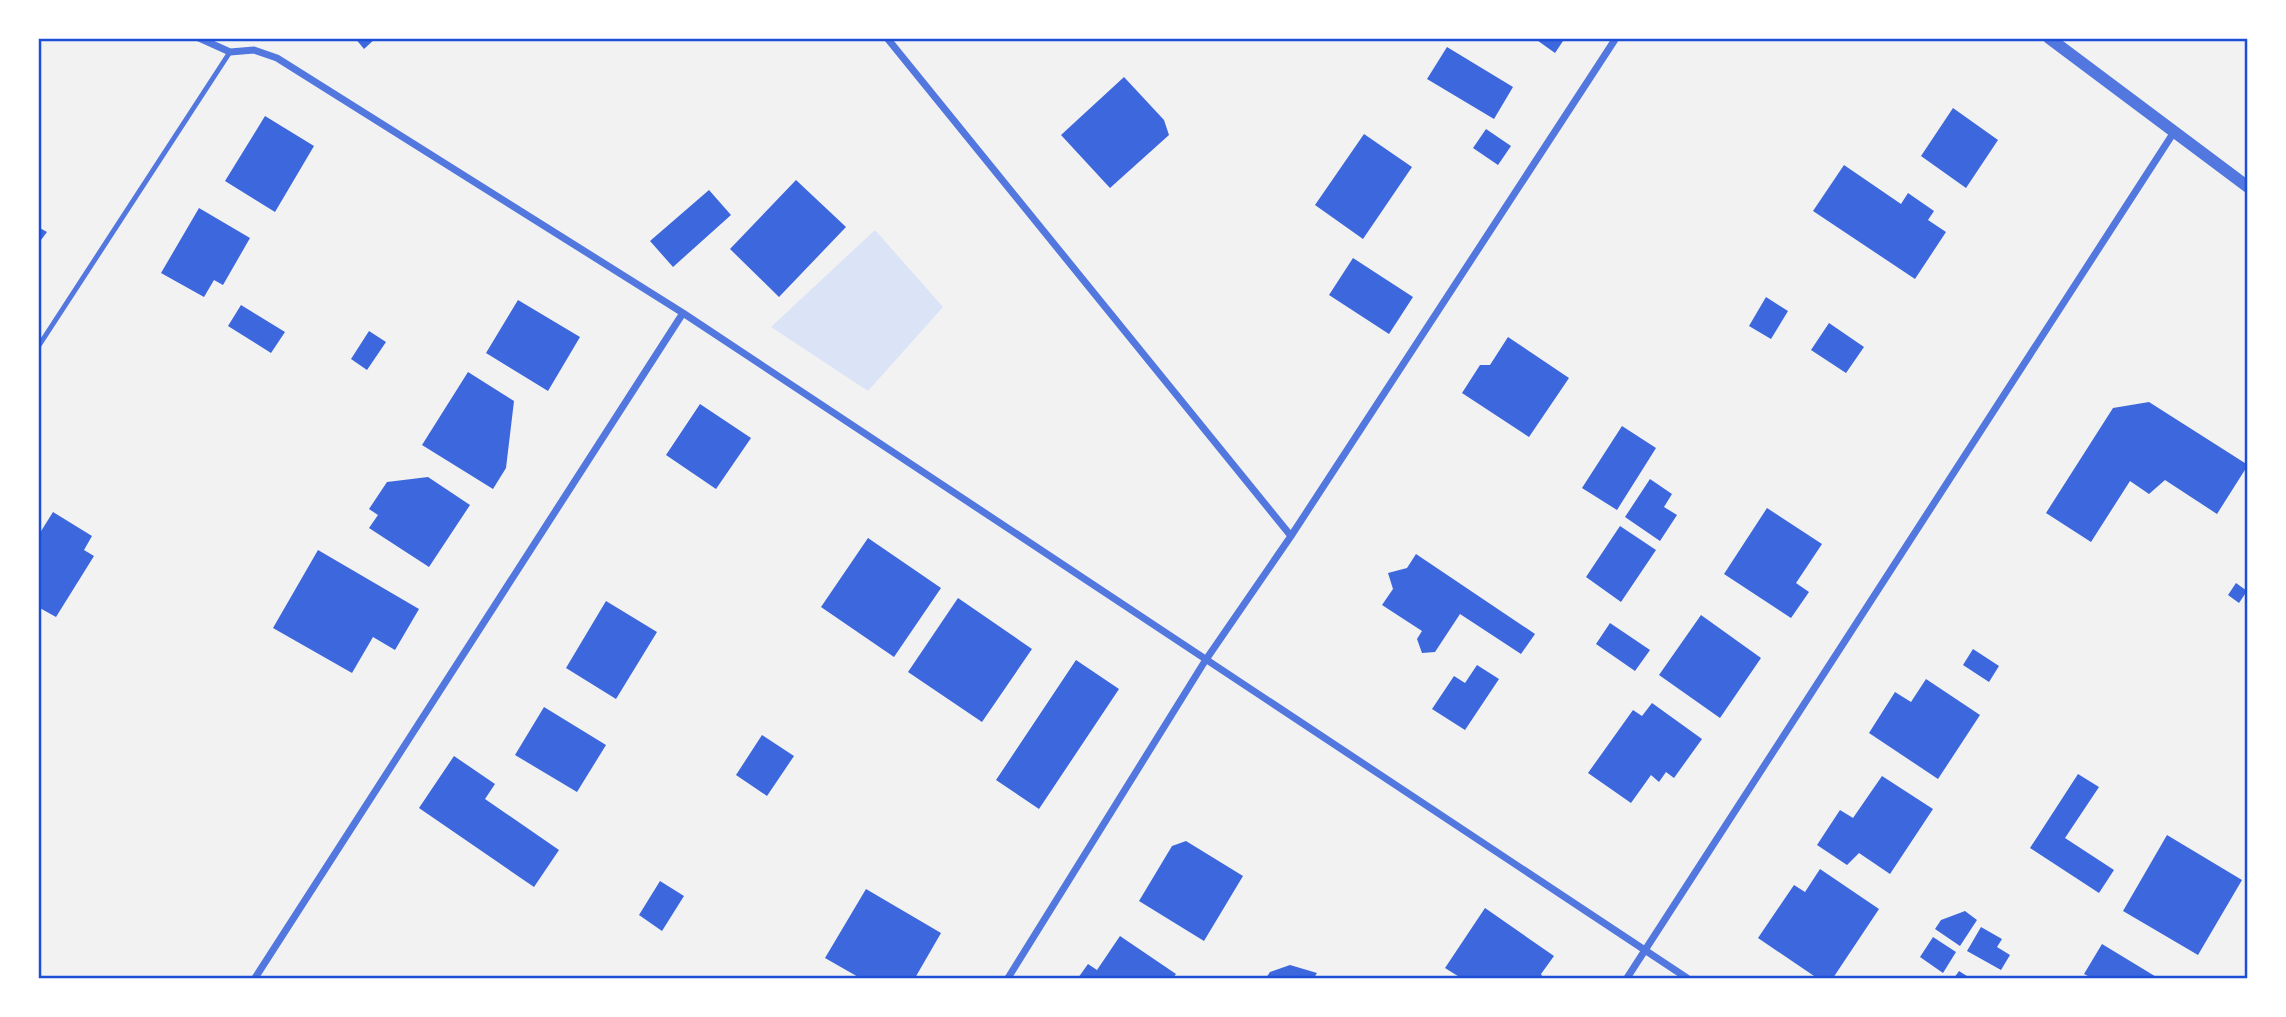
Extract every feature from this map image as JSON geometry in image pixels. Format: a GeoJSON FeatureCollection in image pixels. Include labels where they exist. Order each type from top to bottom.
{"type":"FeatureCollection","features":[{"type":"Feature","properties":{"kind":"street"},"geometry":{"type":"LineString","coordinates":[[199,38],[230,52],[254,50],[278,58],[683,313],[1687,978]]}},
{"type":"Feature","properties":{"kind":"street"},"geometry":{"type":"LineString","coordinates":[[887,38],[1291,536]]}},
{"type":"Feature","properties":{"kind":"street"},"geometry":{"type":"LineString","coordinates":[[1008,978],[1205,661],[1291,536],[1616,38]]}},
{"type":"Feature","properties":{"kind":"street"},"geometry":{"type":"LineString","coordinates":[[2049,38],[2248,187]]}},
{"type":"Feature","properties":{"kind":"street"},"geometry":{"type":"LineString","coordinates":[[1627,978],[2174,132]]}},
{"type":"Feature","properties":{"kind":"street"},"geometry":{"type":"LineString","coordinates":[[255,978],[683,313]]}},
{"type":"Feature","properties":{"kind":"lane"},"geometry":{"type":"LineString","coordinates":[[38,347],[230,52]]}},
{"type":"Feature","properties":{"kind":"shaded area"},"geometry":{"type":"Polygon","coordinates":[[[875,230],[943,307],[868,391],[771,327],[875,230]]]}},
{"type":"Feature","properties":{"kind":"building"},"geometry":{"type":"Polygon","coordinates":[[[355,38],[376,38],[364,49],[355,38]]]}},
{"type":"Feature","properties":{"kind":"building"},"geometry":{"type":"Polygon","coordinates":[[[1534,38],[1565,38],[1555,53],[1534,38]]]}},
{"type":"Feature","properties":{"kind":"building"},"geometry":{"type":"Polygon","coordinates":[[[1447,47],[1513,87],[1494,119],[1427,79],[1447,47]]]}},
{"type":"Feature","properties":{"kind":"building"},"geometry":{"type":"Polygon","coordinates":[[[1124,77],[1164,120],[1169,135],[1110,188],[1061,135],[1124,77]]]}},
{"type":"Feature","properties":{"kind":"building"},"geometry":{"type":"Polygon","coordinates":[[[1953,108],[1998,140],[1966,188],[1921,156],[1953,108]]]}},
{"type":"Feature","properties":{"kind":"building"},"geometry":{"type":"Polygon","coordinates":[[[265,116],[314,146],[275,212],[225,181],[265,116]]]}},
{"type":"Feature","properties":{"kind":"building"},"geometry":{"type":"Polygon","coordinates":[[[1486,129],[1511,146],[1498,165],[1473,148],[1486,129]]]}},
{"type":"Feature","properties":{"kind":"building"},"geometry":{"type":"Polygon","coordinates":[[[1364,134],[1412,167],[1363,239],[1315,205],[1364,134]]]}},
{"type":"Feature","properties":{"kind":"building"},"geometry":{"type":"Polygon","coordinates":[[[1844,165],[1901,204],[1908,193],[1934,211],[1928,220],[1946,232],[1915,279],[1813,211],[1844,165]]]}},
{"type":"Feature","properties":{"kind":"building"},"geometry":{"type":"Polygon","coordinates":[[[796,180],[846,227],[779,297],[730,249],[796,180]]]}},
{"type":"Feature","properties":{"kind":"building"},"geometry":{"type":"Polygon","coordinates":[[[709,190],[731,215],[673,267],[650,241],[709,190]]]}},
{"type":"Feature","properties":{"kind":"building"},"geometry":{"type":"Polygon","coordinates":[[[199,208],[250,238],[223,285],[214,280],[204,297],[161,273],[199,208]]]}},
{"type":"Feature","properties":{"kind":"building"},"geometry":{"type":"Polygon","coordinates":[[[38,227],[47,232],[38,244],[38,227]]]}},
{"type":"Feature","properties":{"kind":"building"},"geometry":{"type":"Polygon","coordinates":[[[1353,258],[1413,297],[1389,334],[1329,295],[1353,258]]]}},
{"type":"Feature","properties":{"kind":"building"},"geometry":{"type":"Polygon","coordinates":[[[1766,297],[1788,311],[1771,339],[1749,326],[1766,297]]]}},
{"type":"Feature","properties":{"kind":"building"},"geometry":{"type":"Polygon","coordinates":[[[518,300],[580,337],[548,391],[486,353],[518,300]]]}},
{"type":"Feature","properties":{"kind":"building"},"geometry":{"type":"Polygon","coordinates":[[[241,305],[285,332],[271,353],[228,326],[241,305]]]}},
{"type":"Feature","properties":{"kind":"building"},"geometry":{"type":"Polygon","coordinates":[[[1829,323],[1864,347],[1846,373],[1811,350],[1829,323]]]}},
{"type":"Feature","properties":{"kind":"building"},"geometry":{"type":"Polygon","coordinates":[[[369,331],[386,342],[367,370],[351,359],[369,331]]]}},
{"type":"Feature","properties":{"kind":"building"},"geometry":{"type":"Polygon","coordinates":[[[1508,337],[1569,378],[1529,437],[1462,393],[1480,365],[1490,365],[1508,337]]]}},
{"type":"Feature","properties":{"kind":"building"},"geometry":{"type":"Polygon","coordinates":[[[468,372],[514,401],[506,468],[493,489],[422,445],[468,372]]]}},
{"type":"Feature","properties":{"kind":"building"},"geometry":{"type":"Polygon","coordinates":[[[2149,402],[2248,465],[2217,514],[2165,480],[2149,494],[2130,481],[2091,542],[2046,513],[2113,408],[2149,402]]]}},
{"type":"Feature","properties":{"kind":"building"},"geometry":{"type":"Polygon","coordinates":[[[700,404],[751,438],[716,489],[666,455],[700,404]]]}},
{"type":"Feature","properties":{"kind":"building"},"geometry":{"type":"Polygon","coordinates":[[[1622,426],[1656,448],[1617,510],[1582,488],[1622,426]]]}},
{"type":"Feature","properties":{"kind":"building"},"geometry":{"type":"Polygon","coordinates":[[[428,477],[470,505],[429,567],[369,528],[378,515],[369,509],[387,482],[428,477]]]}},
{"type":"Feature","properties":{"kind":"building"},"geometry":{"type":"Polygon","coordinates":[[[1650,479],[1672,494],[1664,507],[1677,515],[1660,541],[1625,517],[1650,479]]]}},
{"type":"Feature","properties":{"kind":"building"},"geometry":{"type":"Polygon","coordinates":[[[1767,508],[1822,544],[1796,583],[1809,592],[1791,618],[1724,574],[1767,508]]]}},
{"type":"Feature","properties":{"kind":"building"},"geometry":{"type":"Polygon","coordinates":[[[53,512],[92,536],[84,550],[94,556],[56,617],[38,607],[38,536],[53,512]]]}},
{"type":"Feature","properties":{"kind":"building"},"geometry":{"type":"Polygon","coordinates":[[[1620,526],[1656,550],[1621,602],[1586,577],[1620,526]]]}},
{"type":"Feature","properties":{"kind":"building"},"geometry":{"type":"Polygon","coordinates":[[[868,538],[941,588],[894,657],[821,607],[868,538]]]}},
{"type":"Feature","properties":{"kind":"building"},"geometry":{"type":"Polygon","coordinates":[[[318,550],[419,609],[395,650],[373,637],[352,673],[273,628],[318,550]]]}},
{"type":"Feature","properties":{"kind":"building"},"geometry":{"type":"Polygon","coordinates":[[[1416,554],[1535,634],[1521,654],[1460,614],[1435,652],[1422,653],[1417,639],[1422,631],[1382,605],[1393,589],[1388,573],[1407,568],[1416,554]]]}},
{"type":"Feature","properties":{"kind":"building"},"geometry":{"type":"Polygon","coordinates":[[[2236,583],[2247,591],[2239,603],[2228,595],[2236,583]]]}},
{"type":"Feature","properties":{"kind":"building"},"geometry":{"type":"Polygon","coordinates":[[[958,598],[1032,649],[982,722],[908,672],[958,598]]]}},
{"type":"Feature","properties":{"kind":"building"},"geometry":{"type":"Polygon","coordinates":[[[606,601],[657,632],[616,699],[566,668],[606,601]]]}},
{"type":"Feature","properties":{"kind":"building"},"geometry":{"type":"Polygon","coordinates":[[[1701,615],[1761,658],[1720,718],[1659,675],[1701,615]]]}},
{"type":"Feature","properties":{"kind":"building"},"geometry":{"type":"Polygon","coordinates":[[[1610,623],[1650,650],[1635,671],[1596,644],[1610,623]]]}},
{"type":"Feature","properties":{"kind":"building"},"geometry":{"type":"Polygon","coordinates":[[[1973,649],[1999,666],[1989,682],[1963,665],[1973,649]]]}},
{"type":"Feature","properties":{"kind":"building"},"geometry":{"type":"Polygon","coordinates":[[[1076,660],[1119,689],[1039,809],[996,780],[1076,660]]]}},
{"type":"Feature","properties":{"kind":"building"},"geometry":{"type":"Polygon","coordinates":[[[1477,665],[1499,679],[1465,730],[1432,709],[1454,676],[1465,683],[1477,665]]]}},
{"type":"Feature","properties":{"kind":"building"},"geometry":{"type":"Polygon","coordinates":[[[1926,679],[1980,715],[1938,779],[1869,733],[1895,692],[1911,702],[1926,679]]]}},
{"type":"Feature","properties":{"kind":"building"},"geometry":{"type":"Polygon","coordinates":[[[1652,703],[1702,739],[1674,778],[1666,772],[1659,782],[1651,775],[1631,803],[1588,773],[1633,710],[1642,716],[1652,703]]]}},
{"type":"Feature","properties":{"kind":"building"},"geometry":{"type":"Polygon","coordinates":[[[544,707],[606,745],[577,792],[515,755],[544,707]]]}},
{"type":"Feature","properties":{"kind":"building"},"geometry":{"type":"Polygon","coordinates":[[[762,735],[794,756],[767,796],[736,775],[762,735]]]}},
{"type":"Feature","properties":{"kind":"building"},"geometry":{"type":"Polygon","coordinates":[[[454,756],[495,784],[485,799],[559,850],[534,887],[419,808],[454,756]]]}},
{"type":"Feature","properties":{"kind":"building"},"geometry":{"type":"Polygon","coordinates":[[[2078,774],[2099,787],[2065,838],[2114,870],[2099,893],[2030,848],[2078,774]]]}},
{"type":"Feature","properties":{"kind":"building"},"geometry":{"type":"Polygon","coordinates":[[[1882,776],[1933,809],[1890,874],[1859,853],[1847,865],[1817,845],[1840,810],[1853,818],[1882,776]]]}},
{"type":"Feature","properties":{"kind":"building"},"geometry":{"type":"Polygon","coordinates":[[[2167,835],[2242,880],[2198,955],[2123,911],[2167,835]]]}},
{"type":"Feature","properties":{"kind":"building"},"geometry":{"type":"Polygon","coordinates":[[[1186,841],[1243,876],[1204,941],[1139,901],[1172,846],[1186,841]]]}},
{"type":"Feature","properties":{"kind":"building"},"geometry":{"type":"Polygon","coordinates":[[[1820,869],[1879,909],[1833,978],[1817,978],[1758,938],[1794,885],[1805,892],[1820,869]]]}},
{"type":"Feature","properties":{"kind":"building"},"geometry":{"type":"Polygon","coordinates":[[[660,881],[684,896],[662,931],[639,915],[660,881]]]}},
{"type":"Feature","properties":{"kind":"building"},"geometry":{"type":"Polygon","coordinates":[[[866,889],[941,933],[915,978],[860,978],[825,958],[866,889]]]}},
{"type":"Feature","properties":{"kind":"building"},"geometry":{"type":"Polygon","coordinates":[[[1485,908],[1554,956],[1541,974],[1543,978],[1461,978],[1445,968],[1485,908]]]}},
{"type":"Feature","properties":{"kind":"building"},"geometry":{"type":"Polygon","coordinates":[[[1965,911],[1977,920],[1960,946],[1935,929],[1941,920],[1965,911]]]}},
{"type":"Feature","properties":{"kind":"building"},"geometry":{"type":"Polygon","coordinates":[[[1981,927],[2002,939],[1997,947],[2010,955],[2001,970],[1967,951],[1981,927]]]}},
{"type":"Feature","properties":{"kind":"building"},"geometry":{"type":"Polygon","coordinates":[[[1120,936],[1176,974],[1173,978],[1078,978],[1088,964],[1097,970],[1120,936]]]}},
{"type":"Feature","properties":{"kind":"building"},"geometry":{"type":"Polygon","coordinates":[[[1933,937],[1956,952],[1943,973],[1920,957],[1933,937]]]}},
{"type":"Feature","properties":{"kind":"building"},"geometry":{"type":"Polygon","coordinates":[[[2102,944],[2158,978],[2092,978],[2084,974],[2102,944]]]}},
{"type":"Feature","properties":{"kind":"building"},"geometry":{"type":"Polygon","coordinates":[[[1290,965],[1317,973],[1314,978],[1266,978],[1270,972],[1290,965]]]}},
{"type":"Feature","properties":{"kind":"building"},"geometry":{"type":"Polygon","coordinates":[[[1959,971],[1970,978],[1954,978],[1959,971]]]}}]}
